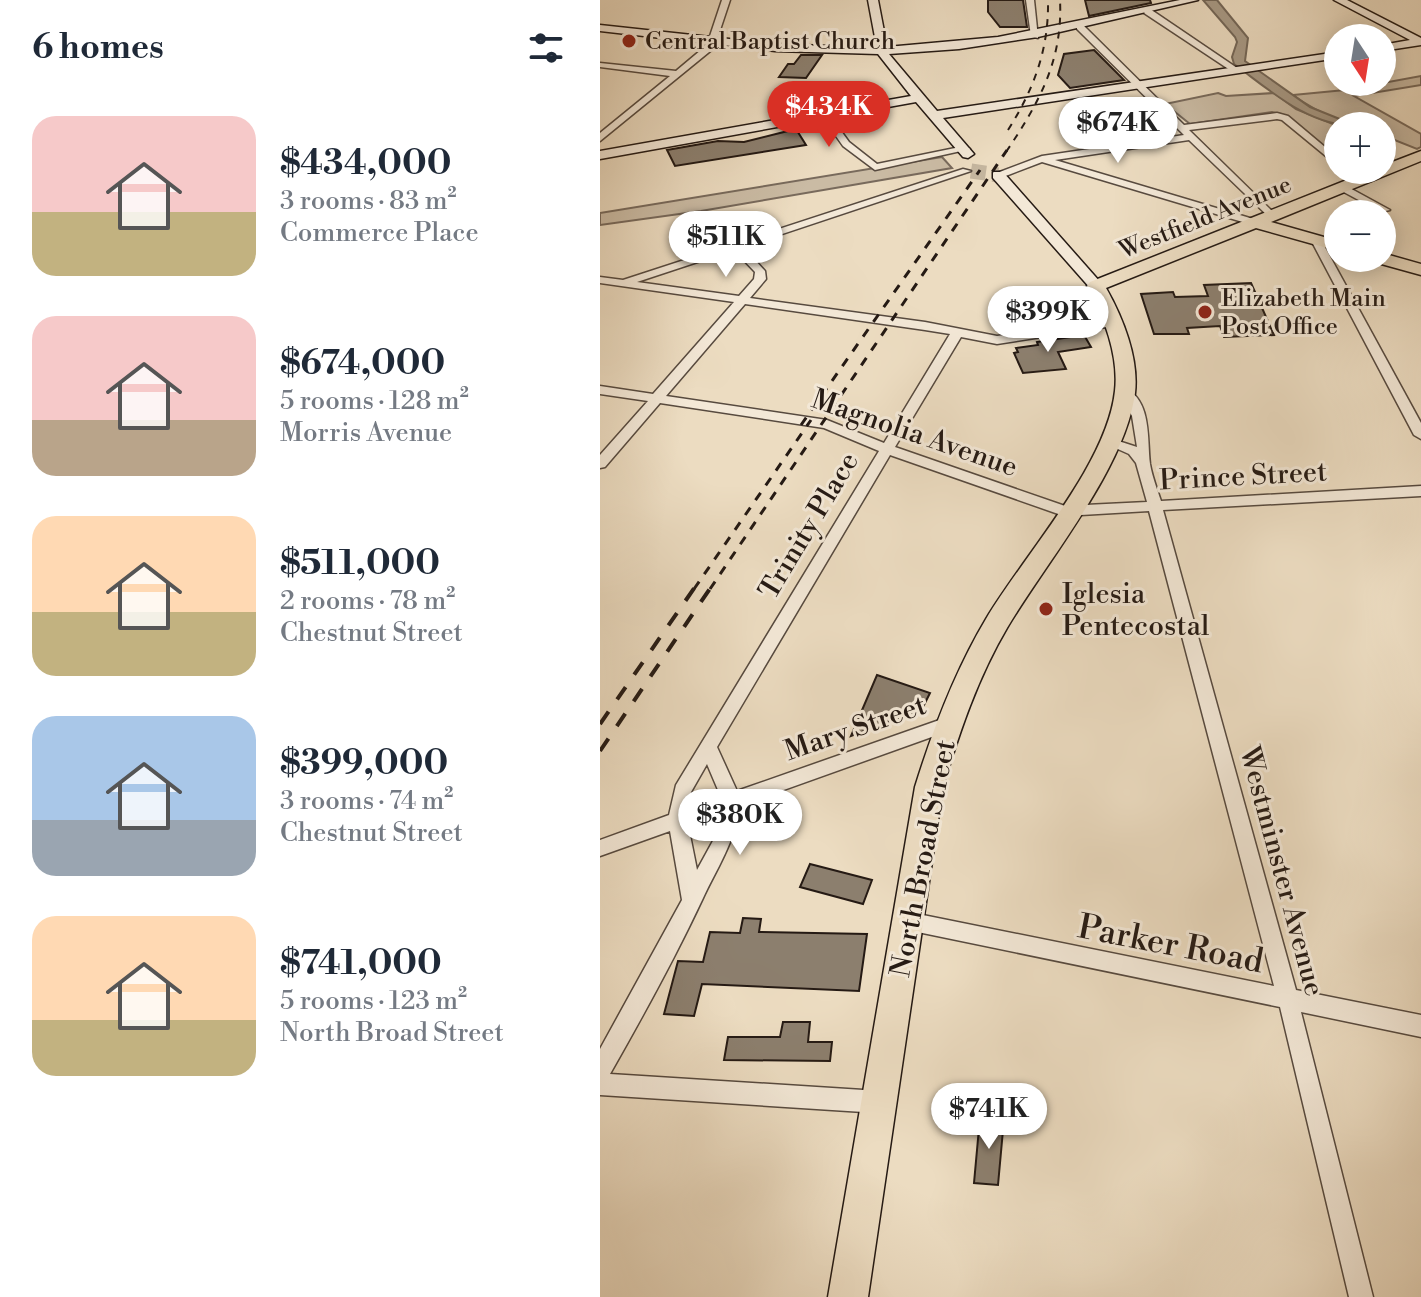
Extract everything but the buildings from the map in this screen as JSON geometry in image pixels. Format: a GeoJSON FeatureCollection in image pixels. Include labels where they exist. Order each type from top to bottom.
{"type":"FeatureCollection","features":[{"type":"Feature","properties":{"kind":"main road","name":"Westfield Avenue"},"geometry":{"type":"LineString","coordinates":[[1396,164],[1420,157]]}},
{"type":"Feature","properties":{"kind":"main road","name":"Westfield Avenue"},"geometry":{"type":"LineString","coordinates":[[1096,286],[1343,188],[1346,184]]}},
{"type":"Feature","properties":{"kind":"main road"},"geometry":{"type":"LineString","coordinates":[[1264,220],[1324,242]]}},
{"type":"Feature","properties":{"kind":"main road"},"geometry":{"type":"LineString","coordinates":[[1396,263],[1421,270]]}},
{"type":"Feature","properties":{"kind":"main road","name":"North Broad Street"},"geometry":{"type":"LineString","coordinates":[[848,1297],[929,787],[948,724],[969,674],[996,625],[1109,442],[1125,392],[1113,323],[1096,286]]}},
{"type":"Feature","properties":{"kind":"street"},"geometry":{"type":"LineString","coordinates":[[600,138],[708,49],[726,0]]}},
{"type":"Feature","properties":{"kind":"street"},"geometry":{"type":"LineString","coordinates":[[873,0],[884,58],[935,115],[967,165]]}},
{"type":"Feature","properties":{"kind":"street"},"geometry":{"type":"LineString","coordinates":[[1030,0],[1035,36]]}},
{"type":"Feature","properties":{"kind":"street"},"geometry":{"type":"LineString","coordinates":[[1140,0],[1238,70]]}},
{"type":"Feature","properties":{"kind":"street"},"geometry":{"type":"LineString","coordinates":[[600,28],[713,41],[882,51],[1035,36],[1193,0]]}},
{"type":"Feature","properties":{"kind":"street"},"geometry":{"type":"LineString","coordinates":[[1339,0],[1421,42]]}},
{"type":"Feature","properties":{"kind":"street"},"geometry":{"type":"LineString","coordinates":[[1080,27],[1190,137],[1264,220]]}},
{"type":"Feature","properties":{"kind":"street"},"geometry":{"type":"LineString","coordinates":[[1396,46],[1421,42]]}},
{"type":"Feature","properties":{"kind":"street"},"geometry":{"type":"LineString","coordinates":[[935,115],[1324,57]]}},
{"type":"Feature","properties":{"kind":"street"},"geometry":{"type":"LineString","coordinates":[[600,65],[679,74]]}},
{"type":"Feature","properties":{"kind":"street"},"geometry":{"type":"LineString","coordinates":[[600,155],[921,98]]}},
{"type":"Feature","properties":{"kind":"street"},"geometry":{"type":"LineString","coordinates":[[825,115],[846,144],[875,167],[967,165]]}},
{"type":"Feature","properties":{"kind":"street"},"geometry":{"type":"LineString","coordinates":[[1181,128],[1268,115],[1285,118],[1324,151]]}},
{"type":"Feature","properties":{"kind":"street"},"geometry":{"type":"LineString","coordinates":[[996,179],[1042,159],[1190,137]]}},
{"type":"Feature","properties":{"kind":"street"},"geometry":{"type":"LineString","coordinates":[[1042,159],[1264,220]]}},
{"type":"Feature","properties":{"kind":"street"},"geometry":{"type":"LineString","coordinates":[[600,291],[967,165]]}},
{"type":"Feature","properties":{"kind":"street","name":"North Broad Street"},"geometry":{"type":"LineString","coordinates":[[996,179],[1096,286]]}},
{"type":"Feature","properties":{"kind":"street"},"geometry":{"type":"LineString","coordinates":[[1343,188],[1366,200]]}},
{"type":"Feature","properties":{"kind":"street"},"geometry":{"type":"LineString","coordinates":[[1316,240],[1421,435]]}},
{"type":"Feature","properties":{"kind":"street"},"geometry":{"type":"LineString","coordinates":[[600,464],[744,300],[762,275],[736,246]]}},
{"type":"Feature","properties":{"kind":"street"},"geometry":{"type":"LineString","coordinates":[[600,280],[997,340],[1113,323]]}},
{"type":"Feature","properties":{"kind":"street","name":"Trinity Place"},"geometry":{"type":"LineString","coordinates":[[677,819],[682,790],[957,333]]}},
{"type":"Feature","properties":{"kind":"street","name":"Magnolia Avenue"},"geometry":{"type":"LineString","coordinates":[[600,390],[827,424],[886,449],[1068,510]]}},
{"type":"Feature","properties":{"kind":"street","name":"Westminster Avenue"},"geometry":{"type":"LineString","coordinates":[[1125,392],[1135,406],[1145,448],[1143,462],[1289,999],[1361,1297]]}},
{"type":"Feature","properties":{"kind":"street"},"geometry":{"type":"LineString","coordinates":[[1109,442],[1134,451],[1143,462]]}},
{"type":"Feature","properties":{"kind":"street","name":"Prince Street"},"geometry":{"type":"LineString","coordinates":[[1068,510],[1421,491]]}},
{"type":"Feature","properties":{"kind":"street","name":"Mary Street"},"geometry":{"type":"LineString","coordinates":[[600,848],[948,724]]}},
{"type":"Feature","properties":{"kind":"street"},"geometry":{"type":"LineString","coordinates":[[600,1070],[680,930],[727,835],[731,799],[708,747]]}},
{"type":"Feature","properties":{"kind":"street"},"geometry":{"type":"LineString","coordinates":[[677,819],[691,876],[692,901]]}},
{"type":"Feature","properties":{"kind":"street","name":"Parker Road"},"geometry":{"type":"LineString","coordinates":[[908,921],[1421,1026]]}},
{"type":"Feature","properties":{"kind":"street"},"geometry":{"type":"LineString","coordinates":[[600,1084],[879,1102]]}},
{"type":"Feature","properties":{"kind":"shaded area"},"geometry":{"type":"Polygon","coordinates":[[[1203,0],[1217,0],[1248,38],[1245,61],[1310,107],[1324,113],[1324,120],[1291,105],[1234,64],[1235,37],[1203,0]]]}},
{"type":"Feature","properties":{"kind":"shaded area"},"geometry":{"type":"Polygon","coordinates":[[[1421,76],[1421,85],[1396,89],[1396,81],[1421,76]]]}},
{"type":"Feature","properties":{"kind":"shaded area"},"geometry":{"type":"Polygon","coordinates":[[[1324,92],[1324,96],[1354,96],[1382,112],[1324,113],[1293,95],[1324,92]]]}},
{"type":"Feature","properties":{"kind":"shaded area"},"geometry":{"type":"Polygon","coordinates":[[[1218,93],[1226,96],[1274,93],[1296,109],[1324,120],[1324,146],[1281,114],[1272,112],[1190,124],[1165,104],[1218,93]]]}},
{"type":"Feature","properties":{"kind":"shaded area"},"geometry":{"type":"Polygon","coordinates":[[[1396,120],[1421,134],[1421,147],[1417,149],[1396,141],[1396,120]]]}},
{"type":"Feature","properties":{"kind":"shaded area"},"geometry":{"type":"Polygon","coordinates":[[[942,157],[952,168],[600,225],[600,213],[942,157]]]}},
{"type":"Feature","properties":{"kind":"tunnel"},"geometry":{"type":"LineString","coordinates":[[971,171],[998,175]]}},
{"type":"Feature","properties":{"kind":"railway"},"geometry":{"type":"LineString","coordinates":[[1008,130],[1032,84],[1043,52],[1048,0]]}},
{"type":"Feature","properties":{"kind":"railway"},"geometry":{"type":"LineString","coordinates":[[1006,152],[1029,116],[1053,62],[1060,22],[1060,0]]}},
{"type":"Feature","properties":{"kind":"railway"},"geometry":{"type":"LineString","coordinates":[[710,589],[1007,150]]}},
{"type":"Feature","properties":{"kind":"railway"},"geometry":{"type":"LineString","coordinates":[[801,425],[980,170]]}},
{"type":"Feature","properties":{"kind":"railway"},"geometry":{"type":"LineString","coordinates":[[694,589],[811,420]]}},
{"type":"Feature","properties":{"kind":"railway"},"geometry":{"type":"LineString","coordinates":[[600,724],[695,587]]}},
{"type":"Feature","properties":{"kind":"railway"},"geometry":{"type":"LineString","coordinates":[[600,751],[711,587]]}},
{"type":"Feature","properties":{"kind":"place","name":"Central Baptist Church"},"geometry":{"type":"Point","coordinates":[629,41]}},
{"type":"Feature","properties":{"kind":"place","name":"Elizabeth Main Post Office"},"geometry":{"type":"Point","coordinates":[1205,312]}},
{"type":"Feature","properties":{"kind":"place","name":"Iglesia Pentecostal"},"geometry":{"type":"Point","coordinates":[1046,609]}}]}
